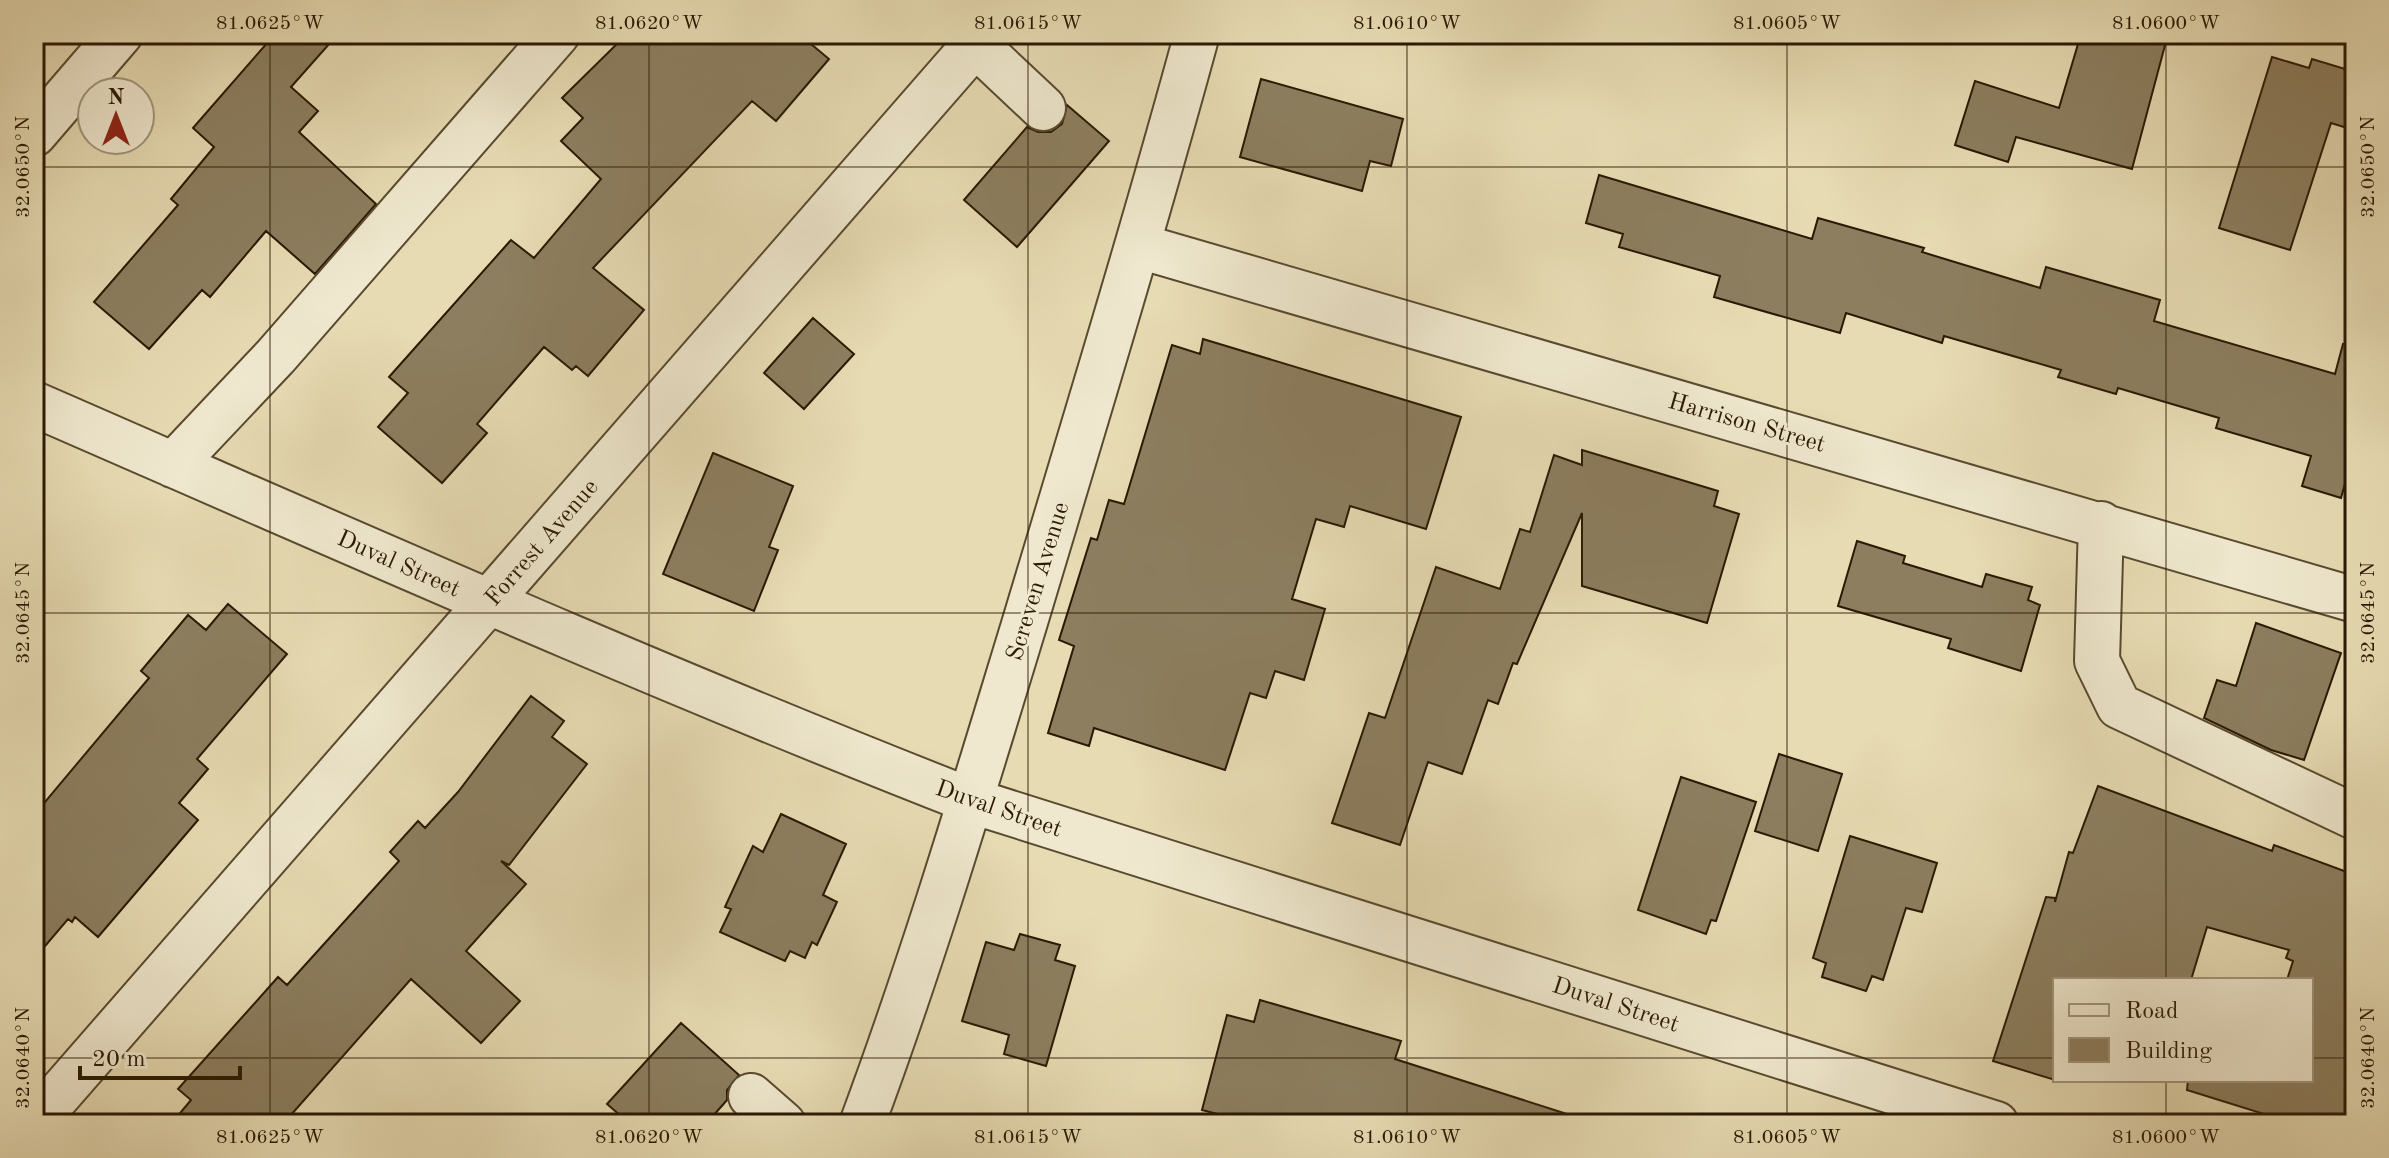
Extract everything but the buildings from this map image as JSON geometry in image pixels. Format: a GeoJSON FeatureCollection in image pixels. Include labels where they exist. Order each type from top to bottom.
{"type":"FeatureCollection","features":[{"type":"Feature","properties":{"kind":"street"},"geometry":{"type":"LineString","coordinates":[[34,134],[120,34]]}},
{"type":"Feature","properties":{"kind":"street"},"geometry":{"type":"LineString","coordinates":[[173,465],[276,356],[557,34]]}},
{"type":"Feature","properties":{"kind":"street","name":"Screven Avenue"},"geometry":{"type":"LineString","coordinates":[[862,1124],[891,1046],[969,800],[1139,246],[1197,34]]}},
{"type":"Feature","properties":{"kind":"street"},"geometry":{"type":"LineString","coordinates":[[980,39],[1043,108]]}},
{"type":"Feature","properties":{"kind":"street","name":"Forrest Avenue"},"geometry":{"type":"LineString","coordinates":[[34,1123],[980,39]]}},
{"type":"Feature","properties":{"kind":"street","name":"Harrison Street"},"geometry":{"type":"LineString","coordinates":[[1139,246],[2355,600]]}},
{"type":"Feature","properties":{"kind":"street","name":"Duval Street"},"geometry":{"type":"LineString","coordinates":[[34,404],[488,602],[829,746],[969,800],[1996,1124]]}},
{"type":"Feature","properties":{"kind":"street"},"geometry":{"type":"LineString","coordinates":[[2101,524],[2097,661],[2119,706],[2355,817]]}},
{"type":"Feature","properties":{"kind":"street"},"geometry":{"type":"LineString","coordinates":[[751,1096],[783,1124]]}}]}
